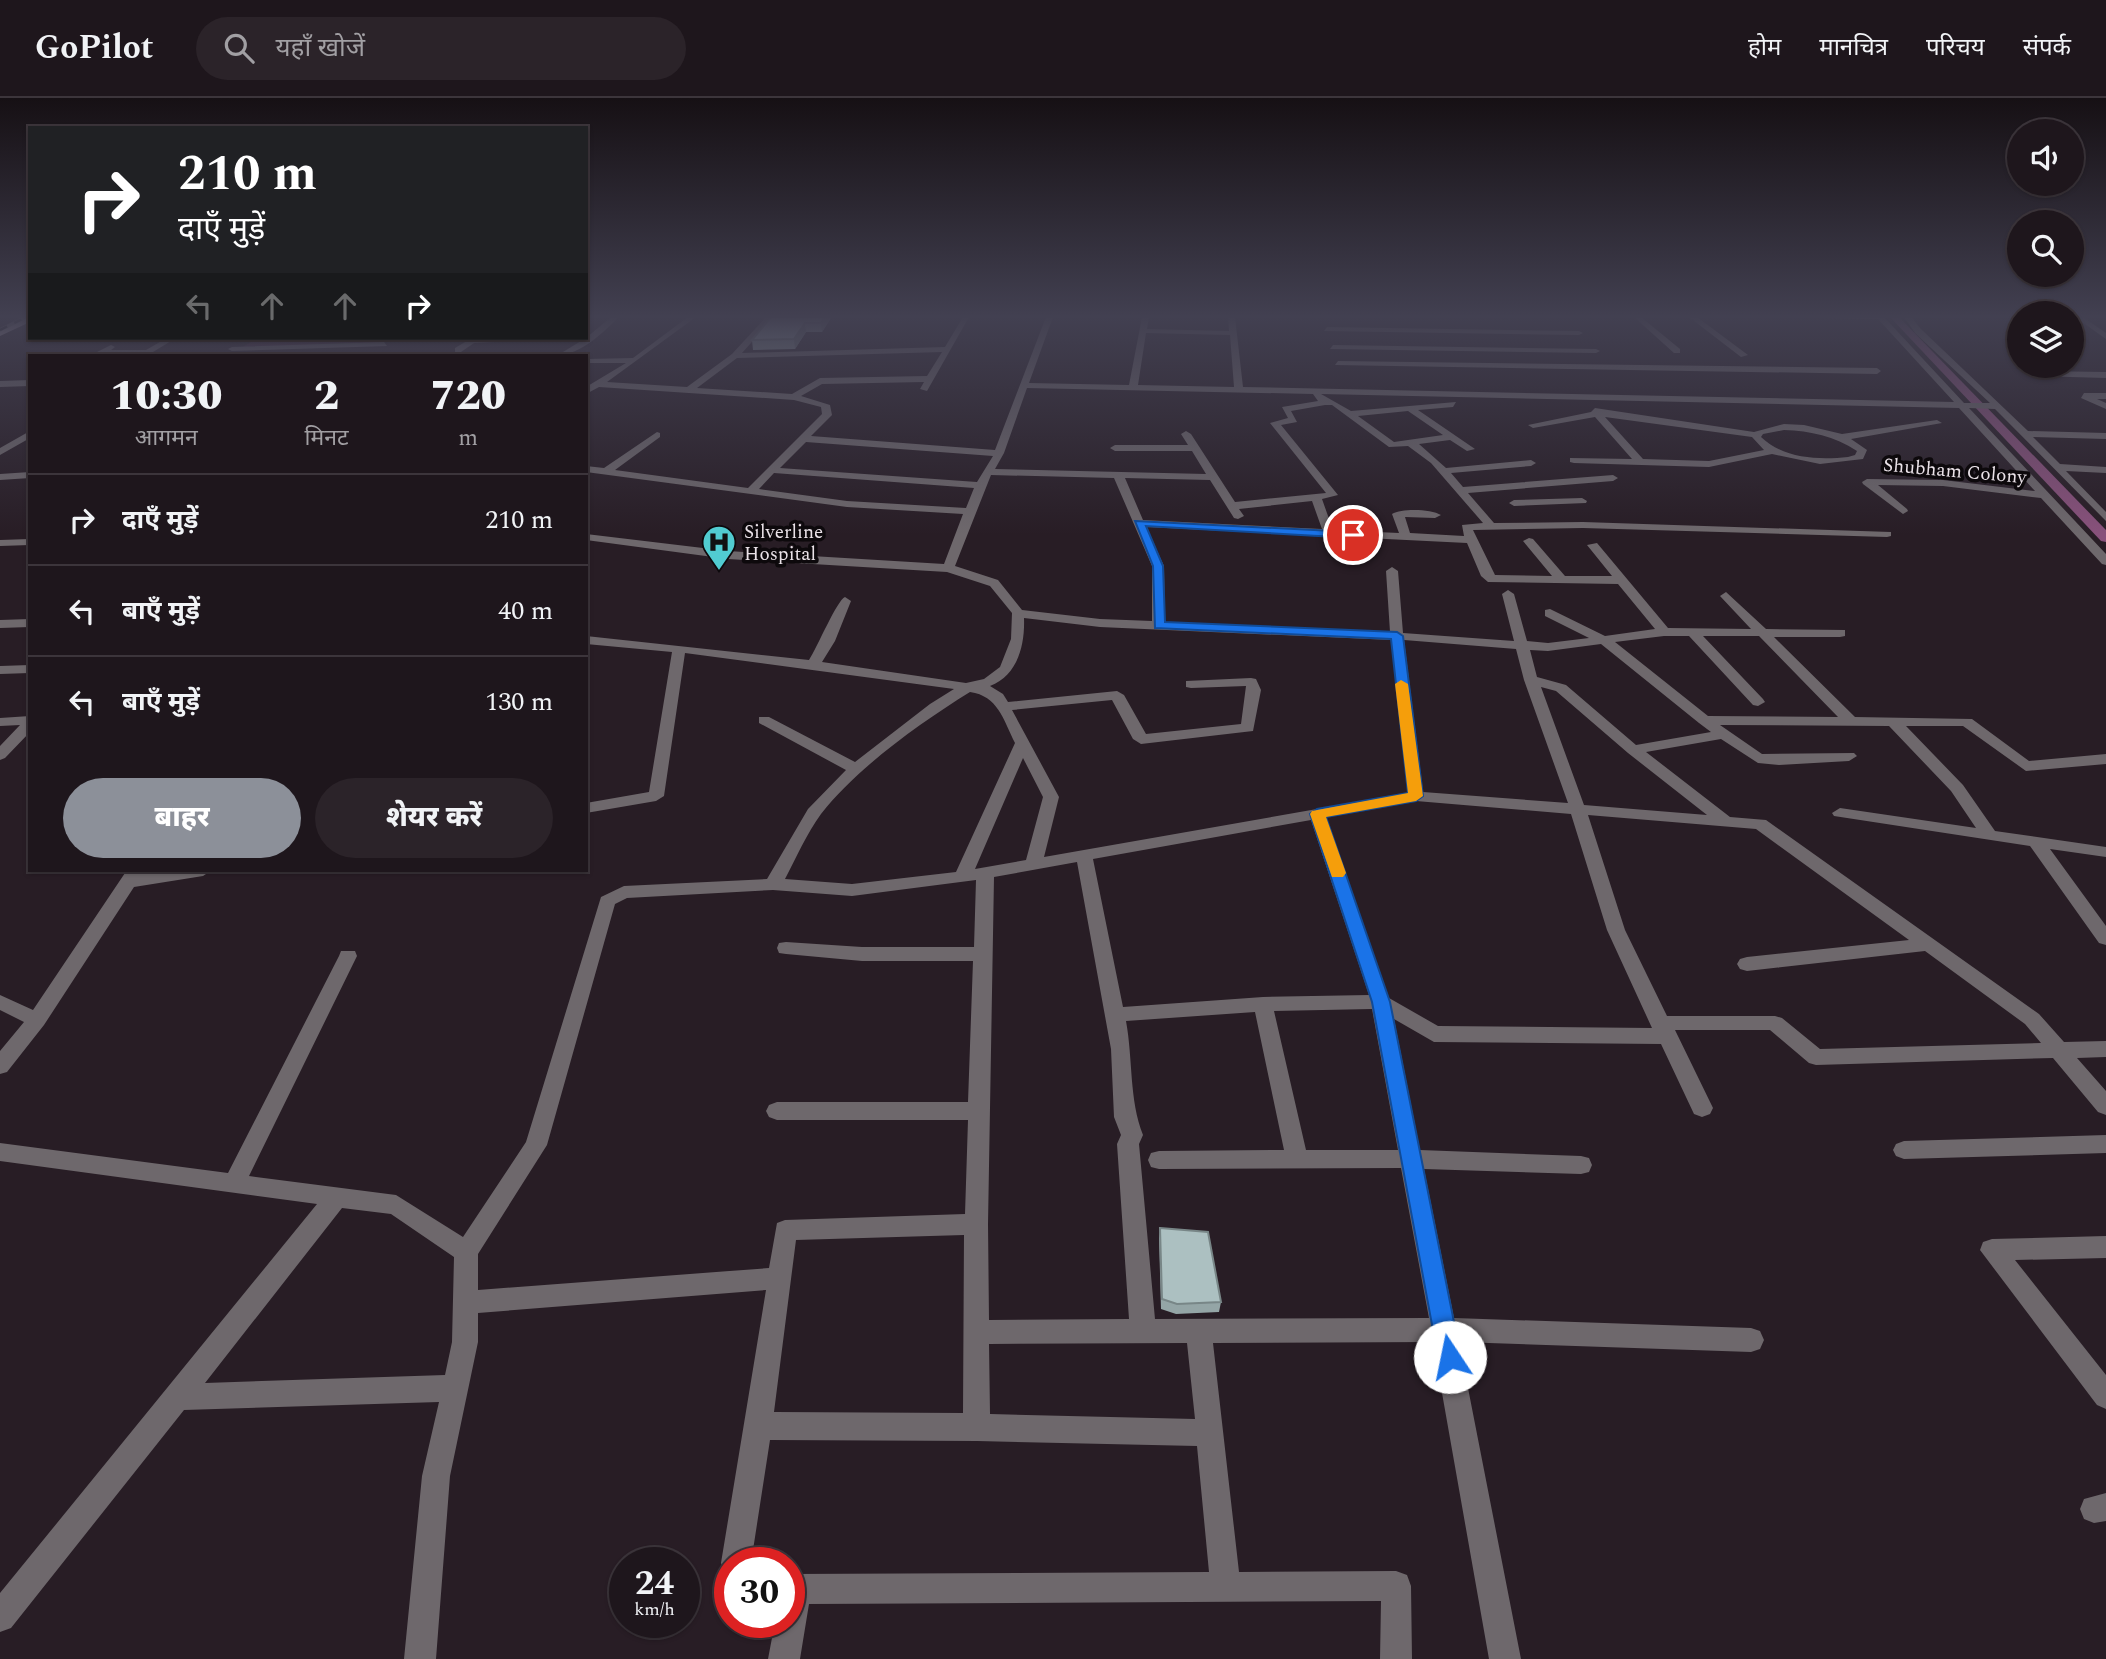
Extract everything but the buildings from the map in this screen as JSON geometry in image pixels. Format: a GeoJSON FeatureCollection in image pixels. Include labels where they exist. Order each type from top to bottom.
{"type":"FeatureCollection","features":[{"type":"Feature","properties":{"kind":"street"},"geometry":{"type":"LineString","coordinates":[[689,390],[794,397],[825,405],[827,415],[806,439],[750,492]]}},
{"type":"Feature","properties":{"kind":"street"},"geometry":{"type":"LineString","coordinates":[[794,397],[806,390]]}},
{"type":"Feature","properties":{"kind":"street"},"geometry":{"type":"LineString","coordinates":[[947,568],[980,485],[999,453],[1022,390]]}},
{"type":"Feature","properties":{"kind":"street"},"geometry":{"type":"LineString","coordinates":[[1301,390],[1312,390],[1325,402]]}},
{"type":"Feature","properties":{"kind":"street"},"geometry":{"type":"LineString","coordinates":[[1446,390],[1962,402],[1994,405]]}},
{"type":"Feature","properties":{"kind":"street"},"geometry":{"type":"LineString","coordinates":[[1633,390],[1639,396]]}},
{"type":"Feature","properties":{"kind":"street"},"geometry":{"type":"LineString","coordinates":[[1950,390],[2106,561]]}},
{"type":"Feature","properties":{"kind":"street"},"geometry":{"type":"LineString","coordinates":[[1978,390],[2106,518]]}},
{"type":"Feature","properties":{"kind":"street"},"geometry":{"type":"LineString","coordinates":[[1581,395],[1641,463]]}},
{"type":"Feature","properties":{"kind":"street"},"geometry":{"type":"LineString","coordinates":[[2106,396],[2084,396],[2106,406]]}},
{"type":"Feature","properties":{"kind":"street"},"geometry":{"type":"LineString","coordinates":[[1754,398],[1791,428]]}},
{"type":"Feature","properties":{"kind":"street"},"geometry":{"type":"LineString","coordinates":[[1232,506],[1316,498],[1333,493],[1275,423],[1294,420],[1286,409],[1325,402],[1334,403],[1392,445],[1452,438]]}},
{"type":"Feature","properties":{"kind":"street"},"geometry":{"type":"LineString","coordinates":[[1350,414],[1453,404]]}},
{"type":"Feature","properties":{"kind":"street"},"geometry":{"type":"LineString","coordinates":[[1409,408],[1470,449]]}},
{"type":"Feature","properties":{"kind":"street"},"geometry":{"type":"LineString","coordinates":[[1533,425],[1598,414],[1758,435],[1769,429],[1791,428],[1842,437],[1937,423]]}},
{"type":"Feature","properties":{"kind":"street"},"geometry":{"type":"LineString","coordinates":[[1186,434],[1247,529]]}},
{"type":"Feature","properties":{"kind":"street"},"geometry":{"type":"LineString","coordinates":[[2025,434],[2106,436]]}},
{"type":"Feature","properties":{"kind":"street"},"geometry":{"type":"LineString","coordinates":[[0,452],[28,435]]}},
{"type":"Feature","properties":{"kind":"street"},"geometry":{"type":"LineString","coordinates":[[605,472],[657,435]]}},
{"type":"Feature","properties":{"kind":"street"},"geometry":{"type":"LineString","coordinates":[[1758,435],[1760,443],[1773,451]]}},
{"type":"Feature","properties":{"kind":"street","name":"Shubham Colony"},"geometry":{"type":"LineString","coordinates":[[1773,451],[1823,461],[1859,457],[1862,450],[1842,437]]}},
{"type":"Feature","properties":{"kind":"street"},"geometry":{"type":"LineString","coordinates":[[806,439],[999,453]]}},
{"type":"Feature","properties":{"kind":"street"},"geometry":{"type":"LineString","coordinates":[[1411,443],[1444,471],[1490,525]]}},
{"type":"Feature","properties":{"kind":"street"},"geometry":{"type":"LineString","coordinates":[[1115,447],[1195,448]]}},
{"type":"Feature","properties":{"kind":"street"},"geometry":{"type":"LineString","coordinates":[[1574,460],[1709,464],[1773,451]]}},
{"type":"Feature","properties":{"kind":"street"},"geometry":{"type":"LineString","coordinates":[[1444,471],[1531,463]]}},
{"type":"Feature","properties":{"kind":"street"},"geometry":{"type":"LineString","coordinates":[[2057,467],[2106,470]]}},
{"type":"Feature","properties":{"kind":"street"},"geometry":{"type":"LineString","coordinates":[[588,470],[847,504],[969,511]]}},
{"type":"Feature","properties":{"kind":"street"},"geometry":{"type":"LineString","coordinates":[[771,470],[980,485]]}},
{"type":"Feature","properties":{"kind":"street"},"geometry":{"type":"LineString","coordinates":[[989,472],[1213,477]]}},
{"type":"Feature","properties":{"kind":"street"},"geometry":{"type":"LineString","coordinates":[[0,477],[28,475]]}},
{"type":"Feature","properties":{"kind":"street"},"geometry":{"type":"LineString","coordinates":[[1118,475],[1158,566],[1159,625]]}},
{"type":"Feature","properties":{"kind":"street"},"geometry":{"type":"LineString","coordinates":[[1460,489],[1563,484],[1614,478]]}},
{"type":"Feature","properties":{"kind":"street","name":"Shubham Colony"},"geometry":{"type":"LineString","coordinates":[[1903,511],[1867,482],[1943,483],[2046,495]]}},
{"type":"Feature","properties":{"kind":"street"},"geometry":{"type":"LineString","coordinates":[[1563,484],[1609,526]]}},
{"type":"Feature","properties":{"kind":"street"},"geometry":{"type":"LineString","coordinates":[[1316,498],[1329,534]]}},
{"type":"Feature","properties":{"kind":"street"},"geometry":{"type":"LineString","coordinates":[[1514,503],[1582,501]]}},
{"type":"Feature","properties":{"kind":"street"},"geometry":{"type":"LineString","coordinates":[[1406,537],[1398,514],[1435,515]]}},
{"type":"Feature","properties":{"kind":"street"},"geometry":{"type":"LineString","coordinates":[[1139,523],[1472,540]]}},
{"type":"Feature","properties":{"kind":"street"},"geometry":{"type":"LineString","coordinates":[[1622,580],[1492,579],[1487,576],[1466,527],[1609,526],[1887,534]]}},
{"type":"Feature","properties":{"kind":"street"},"geometry":{"type":"LineString","coordinates":[[588,537],[728,555],[947,568],[994,583],[1018,613],[1018,639],[1006,669],[989,682],[969,686],[925,714],[856,769],[814,812],[773,884]]}},
{"type":"Feature","properties":{"kind":"street"},"geometry":{"type":"LineString","coordinates":[[1529,541],[1561,579]]}},
{"type":"Feature","properties":{"kind":"street"},"geometry":{"type":"LineString","coordinates":[[0,543],[28,542]]}},
{"type":"Feature","properties":{"kind":"street"},"geometry":{"type":"LineString","coordinates":[[1593,545],[1664,632]]}},
{"type":"Feature","properties":{"kind":"street"},"geometry":{"type":"LineString","coordinates":[[1392,571],[1416,796]]}},
{"type":"Feature","properties":{"kind":"street"},"geometry":{"type":"LineString","coordinates":[[1508,594],[1531,680],[1578,810],[1616,930],[1702,1108]]}},
{"type":"Feature","properties":{"kind":"street"},"geometry":{"type":"LineString","coordinates":[[1726,596],[1765,632],[1850,720]]}},
{"type":"Feature","properties":{"kind":"street"},"geometry":{"type":"LineString","coordinates":[[813,665],[828,641],[845,601]]}},
{"type":"Feature","properties":{"kind":"street"},"geometry":{"type":"LineString","coordinates":[[1018,613],[1100,623],[1397,636],[1548,647],[1664,632],[1840,633]]}},
{"type":"Feature","properties":{"kind":"street"},"geometry":{"type":"LineString","coordinates":[[1550,613],[1604,640],[1704,720],[1758,758],[1779,760],[1849,756]]}},
{"type":"Feature","properties":{"kind":"street"},"geometry":{"type":"LineString","coordinates":[[0,624],[28,622]]}},
{"type":"Feature","properties":{"kind":"street"},"geometry":{"type":"LineString","coordinates":[[1693,633],[1758,702]]}},
{"type":"Feature","properties":{"kind":"street"},"geometry":{"type":"LineString","coordinates":[[588,640],[813,665],[969,686],[993,693],[1051,797],[1034,864]]}},
{"type":"Feature","properties":{"kind":"street"},"geometry":{"type":"LineString","coordinates":[[588,808],[656,796],[679,649]]}},
{"type":"Feature","properties":{"kind":"street"},"geometry":{"type":"LineString","coordinates":[[0,670],[28,668]]}},
{"type":"Feature","properties":{"kind":"street"},"geometry":{"type":"LineString","coordinates":[[1531,680],[1561,688],[1633,750],[1726,821]]}},
{"type":"Feature","properties":{"kind":"street"},"geometry":{"type":"LineString","coordinates":[[1003,707],[1116,695],[1141,739],[1248,728],[1254,690],[1251,682],[1191,684]]}},
{"type":"Feature","properties":{"kind":"street"},"geometry":{"type":"LineString","coordinates":[[764,720],[856,769]]}},
{"type":"Feature","properties":{"kind":"street"},"geometry":{"type":"LineString","coordinates":[[1704,720],[1967,722],[2026,765],[2106,759]]}},
{"type":"Feature","properties":{"kind":"street"},"geometry":{"type":"LineString","coordinates":[[1892,720],[1957,788],[1991,836]]}},
{"type":"Feature","properties":{"kind":"street"},"geometry":{"type":"LineString","coordinates":[[0,722],[28,721]]}},
{"type":"Feature","properties":{"kind":"street"},"geometry":{"type":"LineString","coordinates":[[0,755],[28,723]]}},
{"type":"Feature","properties":{"kind":"street"},"geometry":{"type":"LineString","coordinates":[[1633,750],[1722,733]]}},
{"type":"Feature","properties":{"kind":"street"},"geometry":{"type":"LineString","coordinates":[[963,877],[1021,745]]}},
{"type":"Feature","properties":{"kind":"street"},"geometry":{"type":"LineString","coordinates":[[420,1659],[436,1476],[466,1342],[466,1252],[536,1145],[607,901],[624,892],[773,884],[852,890],[963,877],[1416,796],[1760,824],[1925,945],[2032,1019],[2106,1106]]}},
{"type":"Feature","properties":{"kind":"street"},"geometry":{"type":"LineString","coordinates":[[1840,813],[2106,852]]}},
{"type":"Feature","properties":{"kind":"street"},"geometry":{"type":"LineString","coordinates":[[1317,814],[1381,1002],[1505,1659]]}},
{"type":"Feature","properties":{"kind":"street"},"geometry":{"type":"LineString","coordinates":[[2036,842],[2106,939]]}},
{"type":"Feature","properties":{"kind":"street"},"geometry":{"type":"LineString","coordinates":[[1084,856],[1121,1049],[1125,1117],[1132,1135],[1128,1144],[1143,1331]]}},
{"type":"Feature","properties":{"kind":"street"},"geometry":{"type":"LineString","coordinates":[[0,1066],[37,1020],[132,876],[179,872]]}},
{"type":"Feature","properties":{"kind":"street"},"geometry":{"type":"LineString","coordinates":[[977,1427],[976,1224],[985,873]]}},
{"type":"Feature","properties":{"kind":"street"},"geometry":{"type":"LineString","coordinates":[[1746,964],[1925,945]]}},
{"type":"Feature","properties":{"kind":"street"},"geometry":{"type":"LineString","coordinates":[[786,948],[862,954],[983,954]]}},
{"type":"Feature","properties":{"kind":"street"},"geometry":{"type":"LineString","coordinates":[[234,1183],[348,956]]}},
{"type":"Feature","properties":{"kind":"street"},"geometry":{"type":"LineString","coordinates":[[0,1002],[37,1020]]}},
{"type":"Feature","properties":{"kind":"street"},"geometry":{"type":"LineString","coordinates":[[1114,1015],[1263,1004],[1381,1002],[1434,1034],[1663,1029],[1775,1023],[1815,1057],[2106,1049]]}},
{"type":"Feature","properties":{"kind":"street"},"geometry":{"type":"LineString","coordinates":[[1263,1004],[1297,1160]]}},
{"type":"Feature","properties":{"kind":"street"},"geometry":{"type":"LineString","coordinates":[[776,1111],[979,1111]]}},
{"type":"Feature","properties":{"kind":"street"},"geometry":{"type":"LineString","coordinates":[[1905,1150],[2106,1144]]}},
{"type":"Feature","properties":{"kind":"street"},"geometry":{"type":"LineString","coordinates":[[0,1152],[396,1205],[466,1252]]}},
{"type":"Feature","properties":{"kind":"street"},"geometry":{"type":"LineString","coordinates":[[1159,1160],[1411,1159],[1581,1165]]}},
{"type":"Feature","properties":{"kind":"street"},"geometry":{"type":"LineString","coordinates":[[0,1617],[337,1197]]}},
{"type":"Feature","properties":{"kind":"street"},"geometry":{"type":"LineString","coordinates":[[739,1547],[785,1230],[976,1224]]}},
{"type":"Feature","properties":{"kind":"street"},"geometry":{"type":"LineString","coordinates":[[2106,1247],[1993,1250],[2106,1396]]}},
{"type":"Feature","properties":{"kind":"street"},"geometry":{"type":"LineString","coordinates":[[466,1302],[780,1278]]}},
{"type":"Feature","properties":{"kind":"street"},"geometry":{"type":"LineString","coordinates":[[977,1332],[1444,1330],[1751,1340]]}},
{"type":"Feature","properties":{"kind":"street"},"geometry":{"type":"LineString","coordinates":[[1199,1331],[1226,1587]]}},
{"type":"Feature","properties":{"kind":"street"},"geometry":{"type":"LineString","coordinates":[[177,1396],[455,1388]]}},
{"type":"Feature","properties":{"kind":"street"},"geometry":{"type":"LineString","coordinates":[[758,1426],[977,1427],[1210,1433]]}},
{"type":"Feature","properties":{"kind":"street"},"geometry":{"type":"LineString","coordinates":[[805,1589],[1396,1586],[1396,1659]]}},
{"type":"Feature","properties":{"kind":"street"},"geometry":{"type":"LineString","coordinates":[[784,1659],[787,1638]]}},
{"type":"Feature","properties":{"kind":"waterway"},"geometry":{"type":"LineString","coordinates":[[1964,390],[2106,538]]}},
{"type":"Feature","properties":{"kind":"slow traffic"},"geometry":{"type":"LineString","coordinates":[[1338,873],[1317,814],[1416,796],[1401,684]]}},
{"type":"Feature","properties":{"kind":"place","name":"Silverline Hospital"},"geometry":{"type":"Point","coordinates":[719,572]}},
{"type":"Feature","properties":{"kind":"route"},"geometry":{"type":"LineString","coordinates":[[1353,535],[1139,523],[1158,566],[1159,625],[1397,636],[1416,796],[1317,814],[1381,1002],[1450,1357]]}}]}
